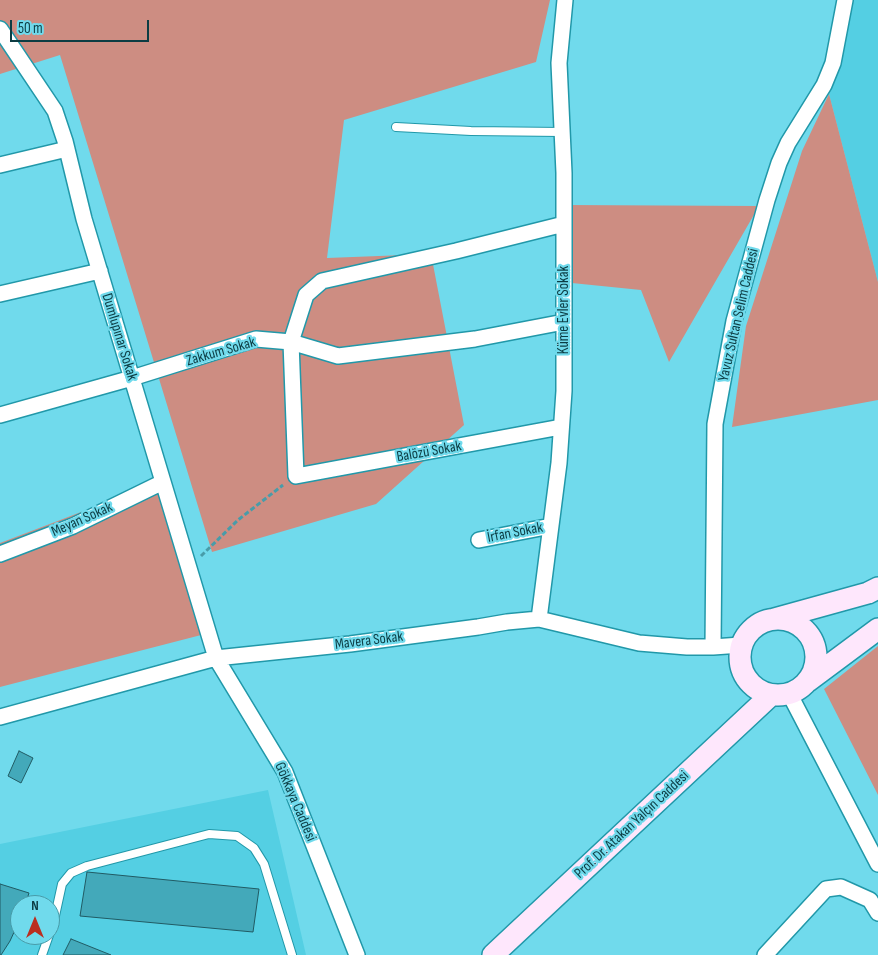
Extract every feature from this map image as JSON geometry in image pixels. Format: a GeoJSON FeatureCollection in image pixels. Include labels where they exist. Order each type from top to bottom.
{"type":"FeatureCollection","features":[{"type":"Feature","properties":{"kind":"main road"},"geometry":{"type":"LineString","coordinates":[[769,620],[793,623],[803,629],[810,638],[815,650],[812,673],[788,690],[759,690],[749,682],[742,671],[740,658],[742,646],[748,634],[757,625],[769,620],[868,593],[878,588]]}},
{"type":"Feature","properties":{"kind":"main road","name":"Prof. Dr. Atakan Yalçın Caddesi"},"geometry":{"type":"LineString","coordinates":[[493,955],[788,690],[878,629]]}},
{"type":"Feature","properties":{"kind":"street","name":"Küme Evler Sokak"},"geometry":{"type":"LineString","coordinates":[[540,619],[559,463],[564,391],[564,173],[559,63],[565,0]]}},
{"type":"Feature","properties":{"kind":"street","name":"Yavuz Sultan Selim Caddesi"},"geometry":{"type":"LineString","coordinates":[[713,647],[715,424],[734,321],[767,200],[779,164],[788,143],[824,85],[833,63],[845,0]]}},
{"type":"Feature","properties":{"kind":"street","name":"Dumlupınar Sokak"},"geometry":{"type":"LineString","coordinates":[[0,29],[55,111],[67,149],[84,219],[216,658]]}},
{"type":"Feature","properties":{"kind":"street"},"geometry":{"type":"LineString","coordinates":[[0,165],[67,149]]}},
{"type":"Feature","properties":{"kind":"street"},"geometry":{"type":"LineString","coordinates":[[296,476],[291,342],[306,295],[322,281],[456,251],[564,224]]}},
{"type":"Feature","properties":{"kind":"street"},"geometry":{"type":"LineString","coordinates":[[0,294],[100,271]]}},
{"type":"Feature","properties":{"kind":"street","name":"Zakkum Sokak"},"geometry":{"type":"LineString","coordinates":[[0,415],[132,378],[256,339],[291,342],[338,356],[475,339],[564,322]]}},
{"type":"Feature","properties":{"kind":"street","name":"Balözü Sokak"},"geometry":{"type":"LineString","coordinates":[[296,476],[561,427]]}},
{"type":"Feature","properties":{"kind":"street","name":"Meyan Sokak"},"geometry":{"type":"LineString","coordinates":[[0,554],[72,526],[163,482]]}},
{"type":"Feature","properties":{"kind":"street","name":"İrfan Sokak"},"geometry":{"type":"LineString","coordinates":[[479,540],[551,526]]}},
{"type":"Feature","properties":{"kind":"street","name":"Mavera Sokak"},"geometry":{"type":"LineString","coordinates":[[0,717],[216,658],[350,644],[507,622],[540,619],[639,643],[687,647],[742,646]]}},
{"type":"Feature","properties":{"kind":"street","name":"Gökkaya Caddesi"},"geometry":{"type":"LineString","coordinates":[[216,658],[285,772],[357,955]]}},
{"type":"Feature","properties":{"kind":"street"},"geometry":{"type":"LineString","coordinates":[[788,690],[878,864]]}},
{"type":"Feature","properties":{"kind":"street"},"geometry":{"type":"LineString","coordinates":[[765,955],[826,889],[841,887],[870,900],[878,913]]}},
{"type":"Feature","properties":{"kind":"lane"},"geometry":{"type":"LineString","coordinates":[[396,127],[471,131],[562,132]]}},
{"type":"Feature","properties":{"kind":"lane"},"geometry":{"type":"LineString","coordinates":[[60,895],[62,884],[71,873],[86,866],[209,834],[237,836],[254,848],[264,864],[292,955]]}},
{"type":"Feature","properties":{"kind":"path"},"geometry":{"type":"LineString","coordinates":[[189,568],[238,520],[296,476]]}},
{"type":"Feature","properties":{"kind":"shaded area"},"geometry":{"type":"Polygon","coordinates":[[[0,0],[550,0],[536,62],[344,120],[327,258],[431,254],[464,425],[376,504],[212,552],[60,55],[0,74],[0,0]]]}},
{"type":"Feature","properties":{"kind":"shaded area"},"geometry":{"type":"Polygon","coordinates":[[[850,0],[878,0],[878,282],[829,94],[850,0]]]}},
{"type":"Feature","properties":{"kind":"shaded area"},"geometry":{"type":"Polygon","coordinates":[[[829,94],[878,282],[878,400],[732,427],[746,326],[802,151],[829,94]]]}},
{"type":"Feature","properties":{"kind":"shaded area"},"geometry":{"type":"Polygon","coordinates":[[[566,205],[759,206],[669,362],[641,290],[562,282],[566,205]]]}},
{"type":"Feature","properties":{"kind":"shaded area"},"geometry":{"type":"Polygon","coordinates":[[[157,483],[205,634],[0,687],[0,543],[157,483]]]}},
{"type":"Feature","properties":{"kind":"shaded area"},"geometry":{"type":"Polygon","coordinates":[[[878,646],[878,795],[824,689],[878,646]]]}},
{"type":"Feature","properties":{"kind":"shaded area"},"geometry":{"type":"Polygon","coordinates":[[[268,790],[306,955],[0,955],[0,844],[268,790]]]}},
{"type":"Feature","properties":{"kind":"building"},"geometry":{"type":"Polygon","coordinates":[[[19,751],[33,758],[21,783],[8,776],[19,751]]]}},
{"type":"Feature","properties":{"kind":"building"},"geometry":{"type":"Polygon","coordinates":[[[87,872],[259,889],[253,932],[80,916],[87,872]]]}},
{"type":"Feature","properties":{"kind":"building"},"geometry":{"type":"Polygon","coordinates":[[[0,884],[29,893],[28,895],[10,895],[10,941],[0,955],[0,884]]]}},
{"type":"Feature","properties":{"kind":"building"},"geometry":{"type":"Polygon","coordinates":[[[71,939],[111,955],[63,955],[71,939]]]}}]}
